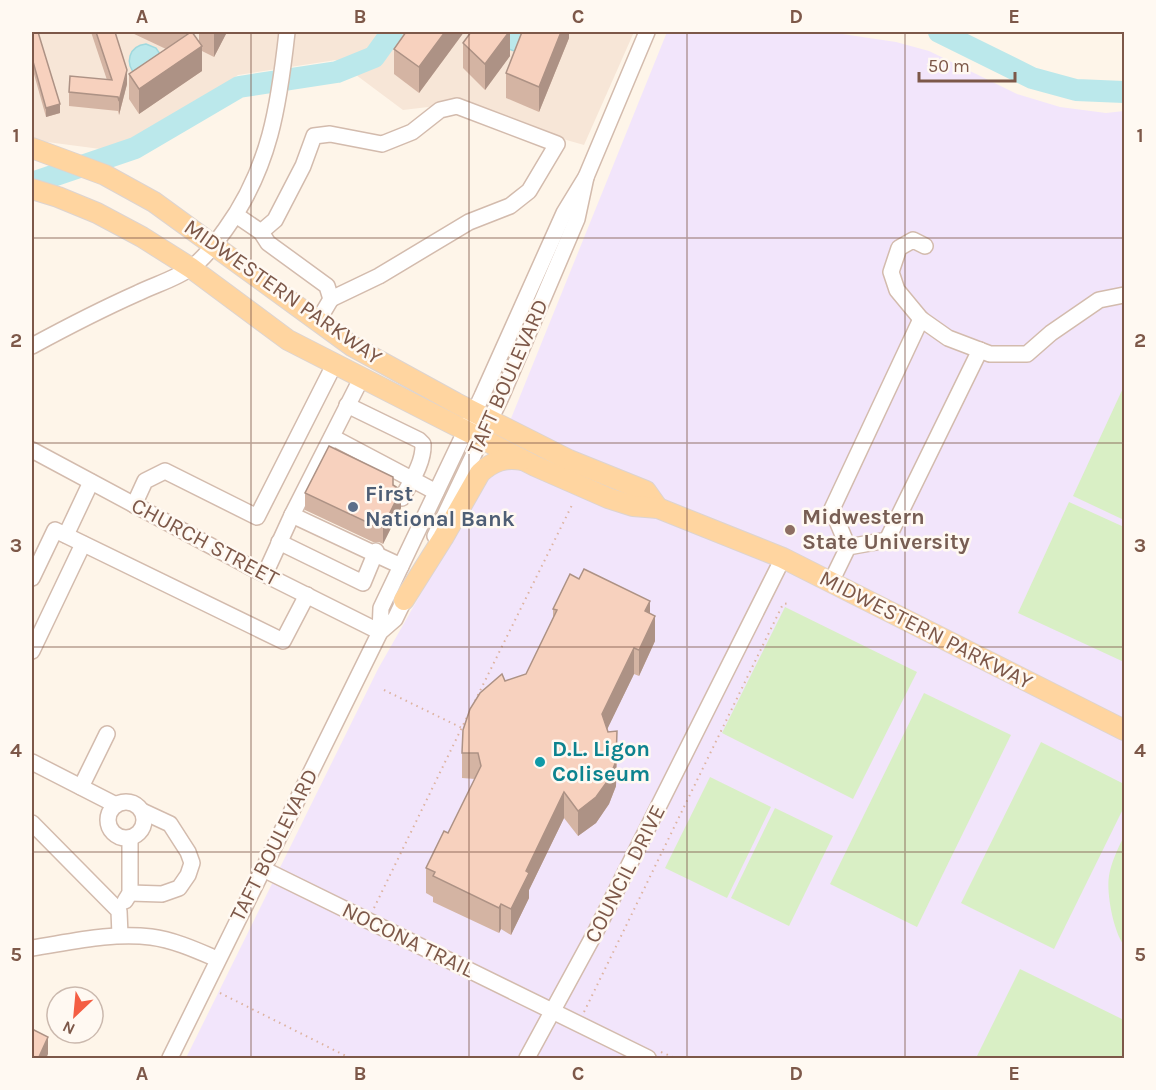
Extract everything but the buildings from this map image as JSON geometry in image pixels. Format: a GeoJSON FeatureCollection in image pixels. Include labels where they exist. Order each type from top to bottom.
{"type":"FeatureCollection","features":[{"type":"Feature","properties":{"kind":"main road","name":"MIDWESTERN PARKWAY"},"geometry":{"type":"LineString","coordinates":[[37,149],[105,175],[154,202],[352,346],[478,426],[524,460],[608,498],[633,506],[658,508],[783,558],[1125,730]]}},
{"type":"Feature","properties":{"kind":"main road","name":"MIDWESTERN PARKWAY"},"geometry":{"type":"LineString","coordinates":[[32,189],[97,213],[191,268],[288,340],[362,377],[478,426],[646,491],[658,508]]}},
{"type":"Feature","properties":{"kind":"main road"},"geometry":{"type":"LineString","coordinates":[[404,600],[480,473],[489,464],[500,459],[524,460]]}},
{"type":"Feature","properties":{"kind":"street"},"geometry":{"type":"LineString","coordinates":[[32,346],[90,315],[191,268],[214,245],[236,215],[254,184],[267,151],[280,93],[286,32]]}},
{"type":"Feature","properties":{"kind":"street","name":"TAFT BOULEVARD"},"geometry":{"type":"LineString","coordinates":[[170,1059],[380,632],[394,619],[404,600],[478,426],[577,219],[585,177],[647,32]]}},
{"type":"Feature","properties":{"kind":"street"},"geometry":{"type":"LineString","coordinates":[[261,232],[275,220],[303,166],[314,136],[330,134],[382,144],[412,132],[440,110],[457,106],[557,144],[529,191],[510,206],[469,222],[379,276],[331,299],[318,321]]}},
{"type":"Feature","properties":{"kind":"street"},"geometry":{"type":"LineString","coordinates":[[236,215],[261,232],[268,243],[327,286],[331,299]]}},
{"type":"Feature","properties":{"kind":"street"},"geometry":{"type":"LineString","coordinates":[[925,246],[913,240],[899,248],[891,272],[897,290],[921,319],[948,338],[990,354],[1027,354],[1052,333],[1099,300],[1125,295]]}},
{"type":"Feature","properties":{"kind":"street"},"geometry":{"type":"LineString","coordinates":[[831,582],[848,547],[832,509],[921,319]]}},
{"type":"Feature","properties":{"kind":"street"},"geometry":{"type":"LineString","coordinates":[[848,547],[887,540],[980,350]]}},
{"type":"Feature","properties":{"kind":"street"},"geometry":{"type":"LineString","coordinates":[[134,505],[145,481],[165,471],[257,517],[335,363]]}},
{"type":"Feature","properties":{"kind":"street"},"geometry":{"type":"LineString","coordinates":[[265,574],[292,515],[362,377]]}},
{"type":"Feature","properties":{"kind":"street"},"geometry":{"type":"LineString","coordinates":[[347,405],[423,444],[423,451],[412,480],[402,498]]}},
{"type":"Feature","properties":{"kind":"street","name":"TAFT BOULEVARD"},"geometry":{"type":"LineString","coordinates":[[380,632],[381,608],[436,492],[478,426]]}},
{"type":"Feature","properties":{"kind":"street"},"geometry":{"type":"LineString","coordinates":[[332,437],[436,492]]}},
{"type":"Feature","properties":{"kind":"street","name":"CHURCH STREET"},"geometry":{"type":"LineString","coordinates":[[32,450],[265,574],[380,632]]}},
{"type":"Feature","properties":{"kind":"street"},"geometry":{"type":"LineString","coordinates":[[66,535],[91,482]]}},
{"type":"Feature","properties":{"kind":"street"},"geometry":{"type":"LineString","coordinates":[[292,515],[401,566]]}},
{"type":"Feature","properties":{"kind":"street"},"geometry":{"type":"LineString","coordinates":[[32,578],[55,530],[283,641],[307,595]]}},
{"type":"Feature","properties":{"kind":"street"},"geometry":{"type":"LineString","coordinates":[[279,542],[363,583],[376,553]]}},
{"type":"Feature","properties":{"kind":"street"},"geometry":{"type":"LineString","coordinates":[[32,651],[83,544]]}},
{"type":"Feature","properties":{"kind":"street","name":"COUNCIL DRIVE"},"geometry":{"type":"LineString","coordinates":[[527,1059],[595,933],[783,558]]}},
{"type":"Feature","properties":{"kind":"street"},"geometry":{"type":"LineString","coordinates":[[81,787],[107,734]]}},
{"type":"Feature","properties":{"kind":"street"},"geometry":{"type":"LineString","coordinates":[[32,762],[116,805]]}},
{"type":"Feature","properties":{"kind":"street"},"geometry":{"type":"LineString","coordinates":[[130,893],[162,894],[179,888],[188,875],[192,863],[188,852],[170,824],[142,811],[134,803],[116,805],[108,815],[109,828],[118,837],[135,836],[143,828],[145,822],[142,811]]}},
{"type":"Feature","properties":{"kind":"street"},"geometry":{"type":"LineString","coordinates":[[32,823],[119,911]]}},
{"type":"Feature","properties":{"kind":"street"},"geometry":{"type":"LineString","coordinates":[[120,935],[119,911],[130,893],[130,838]]}},
{"type":"Feature","properties":{"kind":"street","name":"NOCONA TRAIL"},"geometry":{"type":"LineString","coordinates":[[263,869],[648,1059]]}},
{"type":"Feature","properties":{"kind":"street"},"geometry":{"type":"LineString","coordinates":[[32,948],[120,935],[153,938],[174,943],[217,960]]}},
{"type":"Feature","properties":{"kind":"path"},"geometry":{"type":"LineString","coordinates":[[475,702],[573,503]]}},
{"type":"Feature","properties":{"kind":"path"},"geometry":{"type":"LineString","coordinates":[[582,1014],[783,604],[790,603]]}},
{"type":"Feature","properties":{"kind":"path"},"geometry":{"type":"LineString","coordinates":[[384,690],[462,728]]}},
{"type":"Feature","properties":{"kind":"path"},"geometry":{"type":"LineString","coordinates":[[374,908],[470,711]]}},
{"type":"Feature","properties":{"kind":"path"},"geometry":{"type":"LineString","coordinates":[[220,993],[350,1059]]}},
{"type":"Feature","properties":{"kind":"shaded area"},"geometry":{"type":"Polygon","coordinates":[[[32,32],[634,32],[584,145],[445,105],[403,110],[336,60],[238,75],[123,152],[32,140],[32,32]]]}},
{"type":"Feature","properties":{"kind":"shaded area","name":"Midwestern State University"},"geometry":{"type":"Polygon","coordinates":[[[667,32],[829,32],[896,42],[929,51],[1017,94],[1060,107],[1106,113],[1124,111],[1124,1058],[186,1058],[378,669],[480,484],[504,463],[510,421],[667,32]]]}},
{"type":"Feature","properties":{"kind":"green space"},"geometry":{"type":"Polygon","coordinates":[[[1124,386],[1124,520],[1073,496],[1124,386]]]}},
{"type":"Feature","properties":{"kind":"green space"},"geometry":{"type":"Polygon","coordinates":[[[1069,502],[1124,527],[1124,662],[1018,613],[1069,502]]]}},
{"type":"Feature","properties":{"kind":"green space"},"geometry":{"type":"Polygon","coordinates":[[[785,607],[917,672],[853,799],[722,733],[785,607]]]}},
{"type":"Feature","properties":{"kind":"green space"},"geometry":{"type":"Polygon","coordinates":[[[924,693],[1011,735],[917,927],[830,884],[924,693]]]}},
{"type":"Feature","properties":{"kind":"green space"},"geometry":{"type":"Polygon","coordinates":[[[1041,742],[1124,784],[1124,807],[1054,949],[961,903],[1041,742]]]}},
{"type":"Feature","properties":{"kind":"green space"},"geometry":{"type":"Polygon","coordinates":[[[710,777],[771,807],[727,898],[665,868],[710,777]]]}},
{"type":"Feature","properties":{"kind":"green space"},"geometry":{"type":"Polygon","coordinates":[[[775,808],[833,836],[789,926],[731,898],[775,808]]]}},
{"type":"Feature","properties":{"kind":"green space"},"geometry":{"type":"Polygon","coordinates":[[[1124,836],[1124,945],[1114,922],[1108,883],[1113,861],[1124,836]]]}},
{"type":"Feature","properties":{"kind":"green space"},"geometry":{"type":"Polygon","coordinates":[[[1020,969],[1124,1020],[1124,1051],[1121,1058],[976,1058],[1020,969]]]}},
{"type":"Feature","properties":{"kind":"water"},"geometry":{"type":"Polygon","coordinates":[[[489,32],[525,32],[520,51],[507,48],[489,32]]]}},
{"type":"Feature","properties":{"kind":"water"},"geometry":{"type":"Polygon","coordinates":[[[146,44],[156,48],[162,57],[136,75],[130,65],[130,56],[140,45],[146,44]]]}},
{"type":"Feature","properties":{"kind":"waterway"},"geometry":{"type":"LineString","coordinates":[[32,183],[135,148],[239,87],[337,72],[374,57],[392,32]]}},
{"type":"Feature","properties":{"kind":"waterway"},"geometry":{"type":"LineString","coordinates":[[939,32],[1032,78],[1076,90],[1124,92]]}},
{"type":"Feature","properties":{"kind":"place","name":"First National Bank"},"geometry":{"type":"Point","coordinates":[353,507]}},
{"type":"Feature","properties":{"kind":"place","name":"Midwestern State University"},"geometry":{"type":"Point","coordinates":[790,530]}},
{"type":"Feature","properties":{"kind":"place","name":"D.L. Ligon Coliseum"},"geometry":{"type":"Point","coordinates":[540,762]}}]}
